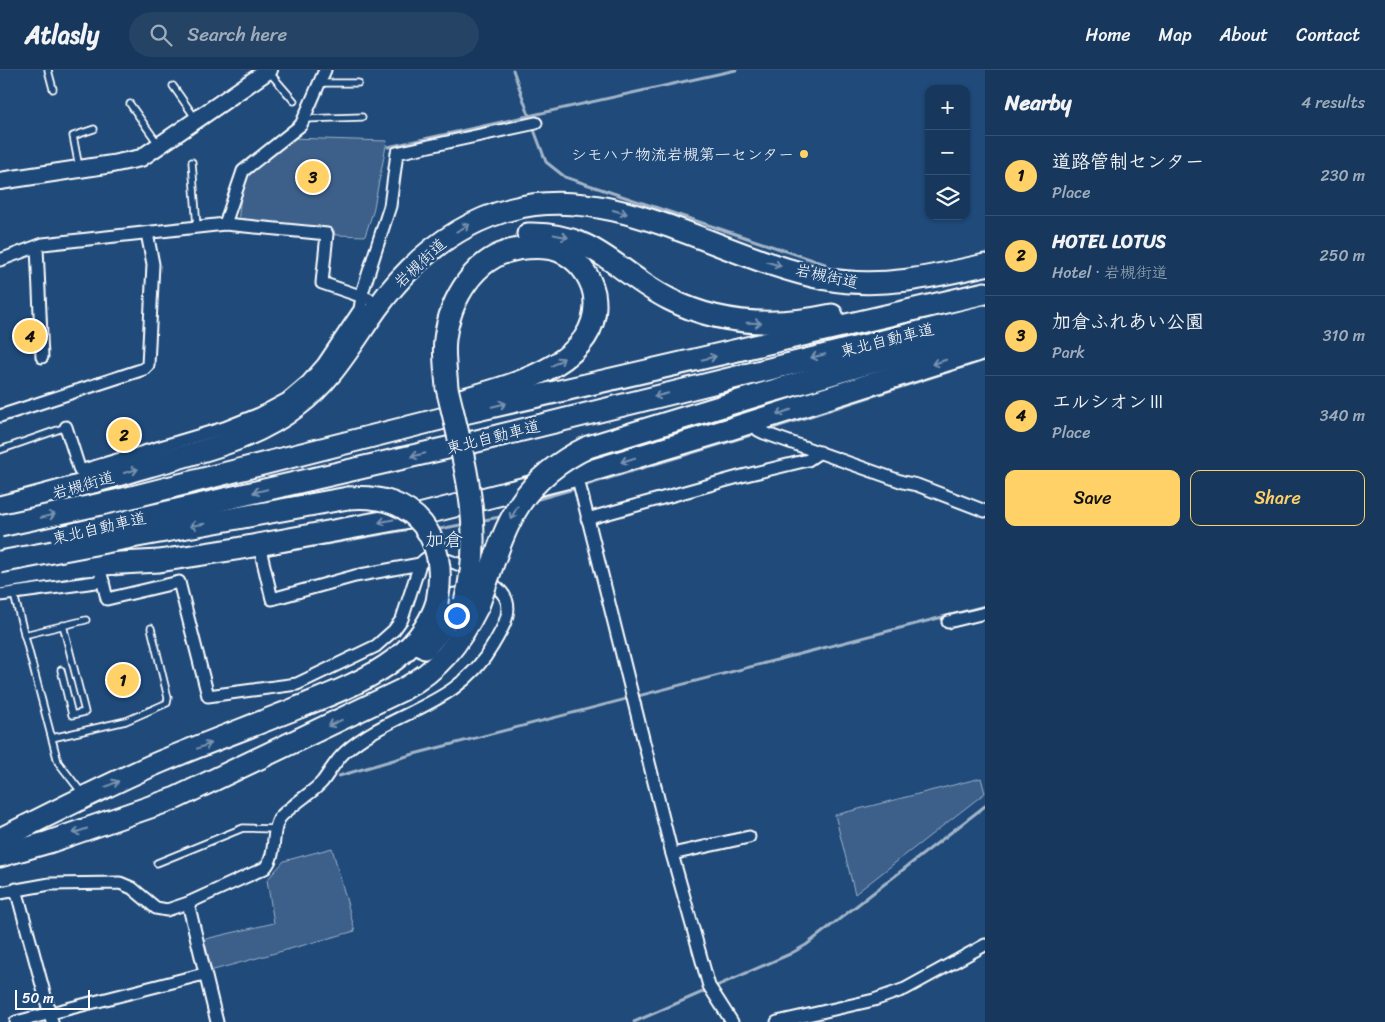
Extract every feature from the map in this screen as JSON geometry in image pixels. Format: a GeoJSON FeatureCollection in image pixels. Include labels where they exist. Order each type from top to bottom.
{"type":"FeatureCollection","features":[{"type":"Feature","properties":{"kind":"highway","name":"岩槻街道"},"geometry":{"type":"LineString","coordinates":[[0,507],[224,444],[270,425],[299,405],[324,382],[371,301],[451,234],[471,223],[513,208],[549,204],[581,204],[604,208],[825,279],[863,284],[896,283],[985,265]]}},
{"type":"Feature","properties":{"kind":"highway"},"geometry":{"type":"LineString","coordinates":[[442,390],[432,369],[432,341],[437,314],[449,285],[474,254],[503,239],[520,234],[545,233],[565,236],[584,243],[604,254],[668,299],[705,315],[750,323],[789,323],[890,303],[985,293]]}},
{"type":"Feature","properties":{"kind":"highway"},"geometry":{"type":"LineString","coordinates":[[0,856],[49,842],[176,798],[422,679],[445,658],[464,635],[459,602],[463,563],[463,533],[458,489],[442,390],[445,340],[450,317],[460,292],[473,273],[496,256],[508,251],[542,247],[559,251],[579,265],[590,280],[595,302],[593,320],[588,334],[575,350],[543,371],[503,388],[358,426],[231,472]]}},
{"type":"Feature","properties":{"kind":"highway","name":"東北自動車道"},"geometry":{"type":"LineString","coordinates":[[0,526],[120,500],[460,414],[985,293]]}},
{"type":"Feature","properties":{"kind":"highway","name":"東北自動車道"},"geometry":{"type":"LineString","coordinates":[[0,550],[130,529],[460,445],[985,316]]}},
{"type":"Feature","properties":{"kind":"highway"},"geometry":{"type":"LineString","coordinates":[[0,839],[160,762],[248,729],[371,676],[403,653],[426,625],[459,602],[504,536],[520,502],[546,472],[566,458],[588,447],[717,407],[985,330]]}},
{"type":"Feature","properties":{"kind":"highway"},"geometry":{"type":"LineString","coordinates":[[6,577],[101,573],[158,561],[259,545],[415,516],[579,483],[754,421],[985,348]]}},
{"type":"Feature","properties":{"kind":"highway"},"geometry":{"type":"LineString","coordinates":[[6,577],[130,529],[348,498],[380,499],[410,511],[426,527],[435,545],[440,563],[459,602]]}},
{"type":"Feature","properties":{"kind":"highway"},"geometry":{"type":"LineString","coordinates":[[0,832],[37,821]]}},
{"type":"Feature","properties":{"kind":"highway"},"geometry":{"type":"LineString","coordinates":[[0,864],[49,842]]}},
{"type":"Feature","properties":{"kind":"street"},"geometry":{"type":"LineString","coordinates":[[0,181],[140,158],[160,147],[196,119],[268,70]]}},
{"type":"Feature","properties":{"kind":"street"},"geometry":{"type":"LineString","coordinates":[[226,224],[243,171],[301,125],[321,83],[325,70]]}},
{"type":"Feature","properties":{"kind":"street"},"geometry":{"type":"LineString","coordinates":[[66,427],[80,472],[224,428],[259,414],[287,399],[323,364],[360,309],[371,301],[390,206],[397,153],[532,124]]}},
{"type":"Feature","properties":{"kind":"street"},"geometry":{"type":"LineString","coordinates":[[0,260],[37,247],[226,224],[327,234],[322,282],[371,301]]}},
{"type":"Feature","properties":{"kind":"street"},"geometry":{"type":"LineString","coordinates":[[0,416],[144,369],[148,365],[153,264],[147,233]]}},
{"type":"Feature","properties":{"kind":"street"},"geometry":{"type":"LineString","coordinates":[[37,247],[42,357]]}},
{"type":"Feature","properties":{"kind":"street"},"geometry":{"type":"LineString","coordinates":[[754,421],[758,430],[764,433],[985,511]]}},
{"type":"Feature","properties":{"kind":"street"},"geometry":{"type":"LineString","coordinates":[[588,518],[808,460],[820,452]]}},
{"type":"Feature","properties":{"kind":"street"},"geometry":{"type":"LineString","coordinates":[[579,483],[672,854],[710,989],[732,1022]]}},
{"type":"Feature","properties":{"kind":"street"},"geometry":{"type":"LineString","coordinates":[[82,485],[107,599],[180,582],[208,696],[297,684],[376,646],[394,630],[402,619],[423,561],[415,516]]}},
{"type":"Feature","properties":{"kind":"street"},"geometry":{"type":"LineString","coordinates":[[0,892],[50,884],[120,883],[132,888],[156,908],[166,910],[188,903],[265,868],[272,860],[275,829],[280,816],[322,782],[345,752],[364,737],[436,701],[460,683],[492,647],[505,622],[508,604],[504,594],[496,584],[446,560],[432,556],[423,561],[355,576],[272,599],[259,545]]}},
{"type":"Feature","properties":{"kind":"street"},"geometry":{"type":"LineString","coordinates":[[0,595],[6,577]]}},
{"type":"Feature","properties":{"kind":"street"},"geometry":{"type":"LineString","coordinates":[[948,622],[985,613]]}},
{"type":"Feature","properties":{"kind":"street"},"geometry":{"type":"LineString","coordinates":[[672,854],[749,837]]}},
{"type":"Feature","properties":{"kind":"street"},"geometry":{"type":"LineString","coordinates":[[16,888],[51,1018]]}},
{"type":"Feature","properties":{"kind":"street"},"geometry":{"type":"LineString","coordinates":[[188,903],[216,1022]]}},
{"type":"Feature","properties":{"kind":"street"},"geometry":{"type":"LineString","coordinates":[[777,1022],[874,1000],[905,989],[985,945]]}},
{"type":"Feature","properties":{"kind":"street"},"geometry":{"type":"LineString","coordinates":[[16,1022],[51,1018],[204,974]]}},
{"type":"Feature","properties":{"kind":"lane"},"geometry":{"type":"LineString","coordinates":[[48,70],[53,89]]}},
{"type":"Feature","properties":{"kind":"lane"},"geometry":{"type":"LineString","coordinates":[[268,70],[294,102]]}},
{"type":"Feature","properties":{"kind":"lane"},"geometry":{"type":"LineString","coordinates":[[321,83],[358,83]]}},
{"type":"Feature","properties":{"kind":"lane"},"geometry":{"type":"LineString","coordinates":[[173,86],[196,119]]}},
{"type":"Feature","properties":{"kind":"lane"},"geometry":{"type":"LineString","coordinates":[[130,104],[160,147]]}},
{"type":"Feature","properties":{"kind":"lane"},"geometry":{"type":"LineString","coordinates":[[303,119],[362,117]]}},
{"type":"Feature","properties":{"kind":"lane"},"geometry":{"type":"LineString","coordinates":[[79,169],[74,136],[94,129]]}},
{"type":"Feature","properties":{"kind":"lane"},"geometry":{"type":"LineString","coordinates":[[192,162],[197,227]]}},
{"type":"Feature","properties":{"kind":"lane"},"geometry":{"type":"LineString","coordinates":[[0,450],[66,427]]}},
{"type":"Feature","properties":{"kind":"lane"},"geometry":{"type":"LineString","coordinates":[[6,577],[24,635],[58,762],[84,797]]}},
{"type":"Feature","properties":{"kind":"lane"},"geometry":{"type":"LineString","coordinates":[[24,635],[86,620]]}},
{"type":"Feature","properties":{"kind":"lane"},"geometry":{"type":"LineString","coordinates":[[61,670],[72,715],[85,712],[63,625]]}},
{"type":"Feature","properties":{"kind":"lane"},"geometry":{"type":"LineString","coordinates":[[52,738],[126,721],[167,703],[168,698],[151,628]]}},
{"type":"Feature","properties":{"kind":"lane"},"geometry":{"type":"LineString","coordinates":[[156,863],[243,828],[275,829]]}},
{"type":"Feature","properties":{"kind":"shaded area"},"geometry":{"type":"Polygon","coordinates":[[[291,138],[387,141],[373,212],[365,236],[335,235],[334,230],[238,222],[242,187],[250,168],[291,138]]]}},
{"type":"Feature","properties":{"kind":"shaded area"},"geometry":{"type":"Polygon","coordinates":[[[981,778],[985,793],[855,894],[835,815],[981,778]]]}},
{"type":"Feature","properties":{"kind":"shaded area"},"geometry":{"type":"Polygon","coordinates":[[[332,848],[355,931],[210,971],[201,940],[274,923],[267,880],[284,861],[332,848]]]}},
{"type":"Feature","properties":{"kind":"waterway"},"geometry":{"type":"LineString","coordinates":[[513,70],[531,121]]}},
{"type":"Feature","properties":{"kind":"waterway"},"geometry":{"type":"LineString","coordinates":[[388,147],[736,70]]}},
{"type":"Feature","properties":{"kind":"waterway"},"geometry":{"type":"LineString","coordinates":[[533,127],[546,162],[565,177],[825,264]]}},
{"type":"Feature","properties":{"kind":"waterway"},"geometry":{"type":"LineString","coordinates":[[770,429],[985,360]]}},
{"type":"Feature","properties":{"kind":"waterway"},"geometry":{"type":"LineString","coordinates":[[583,486],[751,435]]}},
{"type":"Feature","properties":{"kind":"waterway"},"geometry":{"type":"LineString","coordinates":[[535,500],[577,488]]}},
{"type":"Feature","properties":{"kind":"waterway"},"geometry":{"type":"LineString","coordinates":[[479,521],[505,516]]}},
{"type":"Feature","properties":{"kind":"waterway"},"geometry":{"type":"LineString","coordinates":[[435,530],[465,524]]}},
{"type":"Feature","properties":{"kind":"waterway"},"geometry":{"type":"LineString","coordinates":[[264,555],[405,530]]}},
{"type":"Feature","properties":{"kind":"waterway"},"geometry":{"type":"LineString","coordinates":[[237,559],[258,556]]}},
{"type":"Feature","properties":{"kind":"waterway"},"geometry":{"type":"LineString","coordinates":[[115,575],[134,573]]}},
{"type":"Feature","properties":{"kind":"waterway"},"geometry":{"type":"LineString","coordinates":[[339,776],[414,754],[985,606]]}},
{"type":"Feature","properties":{"kind":"waterway"},"geometry":{"type":"LineString","coordinates":[[634,1022],[790,954],[806,945],[985,806]]}},
{"type":"Feature","properties":{"kind":"place","name":"シモハナ物流岩槻第一センター"},"geometry":{"type":"Point","coordinates":[804,154]}},
{"type":"Feature","properties":{"kind":"place","name":"加倉ふれあい公園"},"geometry":{"type":"Point","coordinates":[313,177]}},
{"type":"Feature","properties":{"kind":"place","name":"エルシオンⅢ"},"geometry":{"type":"Point","coordinates":[30,336]}},
{"type":"Feature","properties":{"kind":"place","name":"HOTEL LOTUS"},"geometry":{"type":"Point","coordinates":[124,435]}},
{"type":"Feature","properties":{"kind":"place","name":"道路管制センター"},"geometry":{"type":"Point","coordinates":[123,680]}},
{"type":"Feature","properties":{"kind":"district","name":"加倉"},"geometry":{"type":"Point","coordinates":[444,539]}}]}
